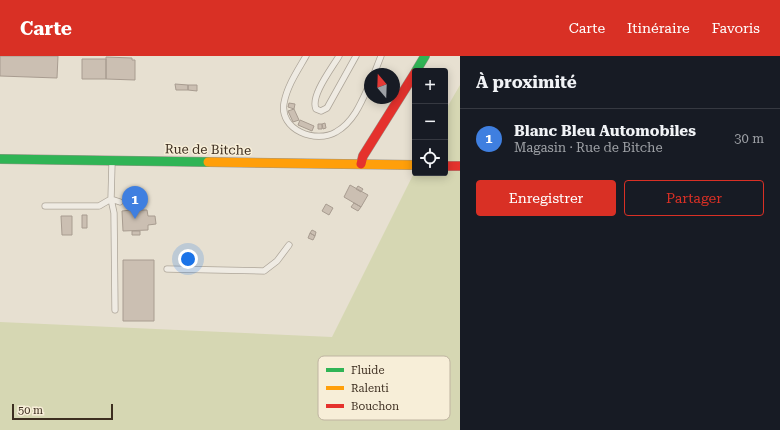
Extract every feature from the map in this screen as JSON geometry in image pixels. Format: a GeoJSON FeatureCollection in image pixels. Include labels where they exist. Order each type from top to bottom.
{"type":"FeatureCollection","features":[{"type":"Feature","properties":{"kind":"main road"},"geometry":{"type":"LineString","coordinates":[[418,68],[425,56]]}},
{"type":"Feature","properties":{"kind":"main road"},"geometry":{"type":"LineString","coordinates":[[361,164],[363,156],[412,78]]}},
{"type":"Feature","properties":{"kind":"main road","name":"Rue de Bitche"},"geometry":{"type":"LineString","coordinates":[[0,159],[412,165]]}},
{"type":"Feature","properties":{"kind":"main road"},"geometry":{"type":"LineString","coordinates":[[448,166],[460,166]]}},
{"type":"Feature","properties":{"kind":"lane"},"geometry":{"type":"LineString","coordinates":[[306,56],[290,85],[284,103],[284,114],[294,128],[315,137],[326,136],[336,132],[355,114],[364,95]]}},
{"type":"Feature","properties":{"kind":"lane"},"geometry":{"type":"LineString","coordinates":[[339,56],[316,94],[314,104],[316,109],[321,111],[327,108],[334,99],[356,56]]}},
{"type":"Feature","properties":{"kind":"lane"},"geometry":{"type":"LineString","coordinates":[[377,68],[382,56]]}},
{"type":"Feature","properties":{"kind":"lane"},"geometry":{"type":"LineString","coordinates":[[112,161],[111,199],[114,213],[115,310]]}},
{"type":"Feature","properties":{"kind":"lane"},"geometry":{"type":"LineString","coordinates":[[45,206],[99,206],[111,199],[120,202]]}},
{"type":"Feature","properties":{"kind":"lane"},"geometry":{"type":"LineString","coordinates":[[167,269],[264,271],[277,261],[289,245]]}},
{"type":"Feature","properties":{"kind":"green space"},"geometry":{"type":"Polygon","coordinates":[[[460,85],[460,430],[0,430],[0,322],[332,337],[412,176],[448,176],[448,106],[460,85]]]}},
{"type":"Feature","properties":{"kind":"building"},"geometry":{"type":"Polygon","coordinates":[[[0,56],[58,56],[57,78],[0,76],[0,56]]]}},
{"type":"Feature","properties":{"kind":"building"},"geometry":{"type":"Polygon","coordinates":[[[106,57],[132,58],[132,60],[135,60],[135,80],[106,79],[106,57]]]}},
{"type":"Feature","properties":{"kind":"building"},"geometry":{"type":"Polygon","coordinates":[[[82,59],[106,59],[106,79],[82,79],[82,59]]]}},
{"type":"Feature","properties":{"kind":"building"},"geometry":{"type":"Polygon","coordinates":[[[175,84],[188,85],[188,90],[176,90],[175,84]]]}},
{"type":"Feature","properties":{"kind":"building"},"geometry":{"type":"Polygon","coordinates":[[[188,85],[197,85],[197,91],[188,90],[188,85]]]}},
{"type":"Feature","properties":{"kind":"building"},"geometry":{"type":"Polygon","coordinates":[[[289,103],[295,104],[294,109],[288,107],[289,103]]]}},
{"type":"Feature","properties":{"kind":"building"},"geometry":{"type":"Polygon","coordinates":[[[294,109],[299,120],[293,122],[288,111],[294,109]]]}},
{"type":"Feature","properties":{"kind":"building"},"geometry":{"type":"Polygon","coordinates":[[[300,120],[314,126],[312,131],[298,125],[300,120]]]}},
{"type":"Feature","properties":{"kind":"building"},"geometry":{"type":"Polygon","coordinates":[[[325,123],[326,128],[323,129],[322,124],[325,123]]]}},
{"type":"Feature","properties":{"kind":"building"},"geometry":{"type":"Polygon","coordinates":[[[318,124],[322,124],[322,129],[318,129],[318,124]]]}},
{"type":"Feature","properties":{"kind":"building"},"geometry":{"type":"Polygon","coordinates":[[[350,185],[368,195],[361,207],[344,197],[350,185]]]}},
{"type":"Feature","properties":{"kind":"building"},"geometry":{"type":"Polygon","coordinates":[[[358,186],[363,189],[361,192],[356,189],[358,186]]]}},
{"type":"Feature","properties":{"kind":"building"},"geometry":{"type":"Polygon","coordinates":[[[354,203],[361,207],[358,211],[351,207],[354,203]]]}},
{"type":"Feature","properties":{"kind":"building"},"geometry":{"type":"Polygon","coordinates":[[[326,204],[333,208],[329,215],[322,211],[326,204]]]}},
{"type":"Feature","properties":{"kind":"building"},"geometry":{"type":"Polygon","coordinates":[[[147,210],[148,216],[155,216],[156,224],[148,225],[148,230],[123,231],[122,211],[147,210]]]}},
{"type":"Feature","properties":{"kind":"building"},"geometry":{"type":"Polygon","coordinates":[[[82,215],[87,215],[87,228],[82,228],[82,215]]]}},
{"type":"Feature","properties":{"kind":"building"},"geometry":{"type":"Polygon","coordinates":[[[61,216],[72,216],[72,235],[62,235],[61,216]]]}},
{"type":"Feature","properties":{"kind":"building"},"geometry":{"type":"Polygon","coordinates":[[[312,230],[316,232],[315,236],[310,233],[312,230]]]}},
{"type":"Feature","properties":{"kind":"building"},"geometry":{"type":"Polygon","coordinates":[[[132,231],[140,231],[140,235],[132,235],[132,231]]]}},
{"type":"Feature","properties":{"kind":"building"},"geometry":{"type":"Polygon","coordinates":[[[310,233],[315,236],[313,240],[308,238],[310,233]]]}},
{"type":"Feature","properties":{"kind":"building"},"geometry":{"type":"Polygon","coordinates":[[[123,260],[154,260],[154,321],[123,321],[123,260]]]}},
{"type":"Feature","properties":{"kind":"traffic: fast"},"geometry":{"type":"LineString","coordinates":[[418,68],[425,56]]}},
{"type":"Feature","properties":{"kind":"traffic: fast"},"geometry":{"type":"LineString","coordinates":[[0,159],[208,162]]}},
{"type":"Feature","properties":{"kind":"traffic: slow"},"geometry":{"type":"LineString","coordinates":[[208,162],[412,165]]}},
{"type":"Feature","properties":{"kind":"traffic: jam"},"geometry":{"type":"LineString","coordinates":[[361,164],[363,156],[412,78]]}},
{"type":"Feature","properties":{"kind":"traffic: jam"},"geometry":{"type":"LineString","coordinates":[[448,166],[460,166]]}},
{"type":"Feature","properties":{"kind":"place","name":"Blanc Bleu Automobiles"},"geometry":{"type":"Point","coordinates":[135,219]}}]}
